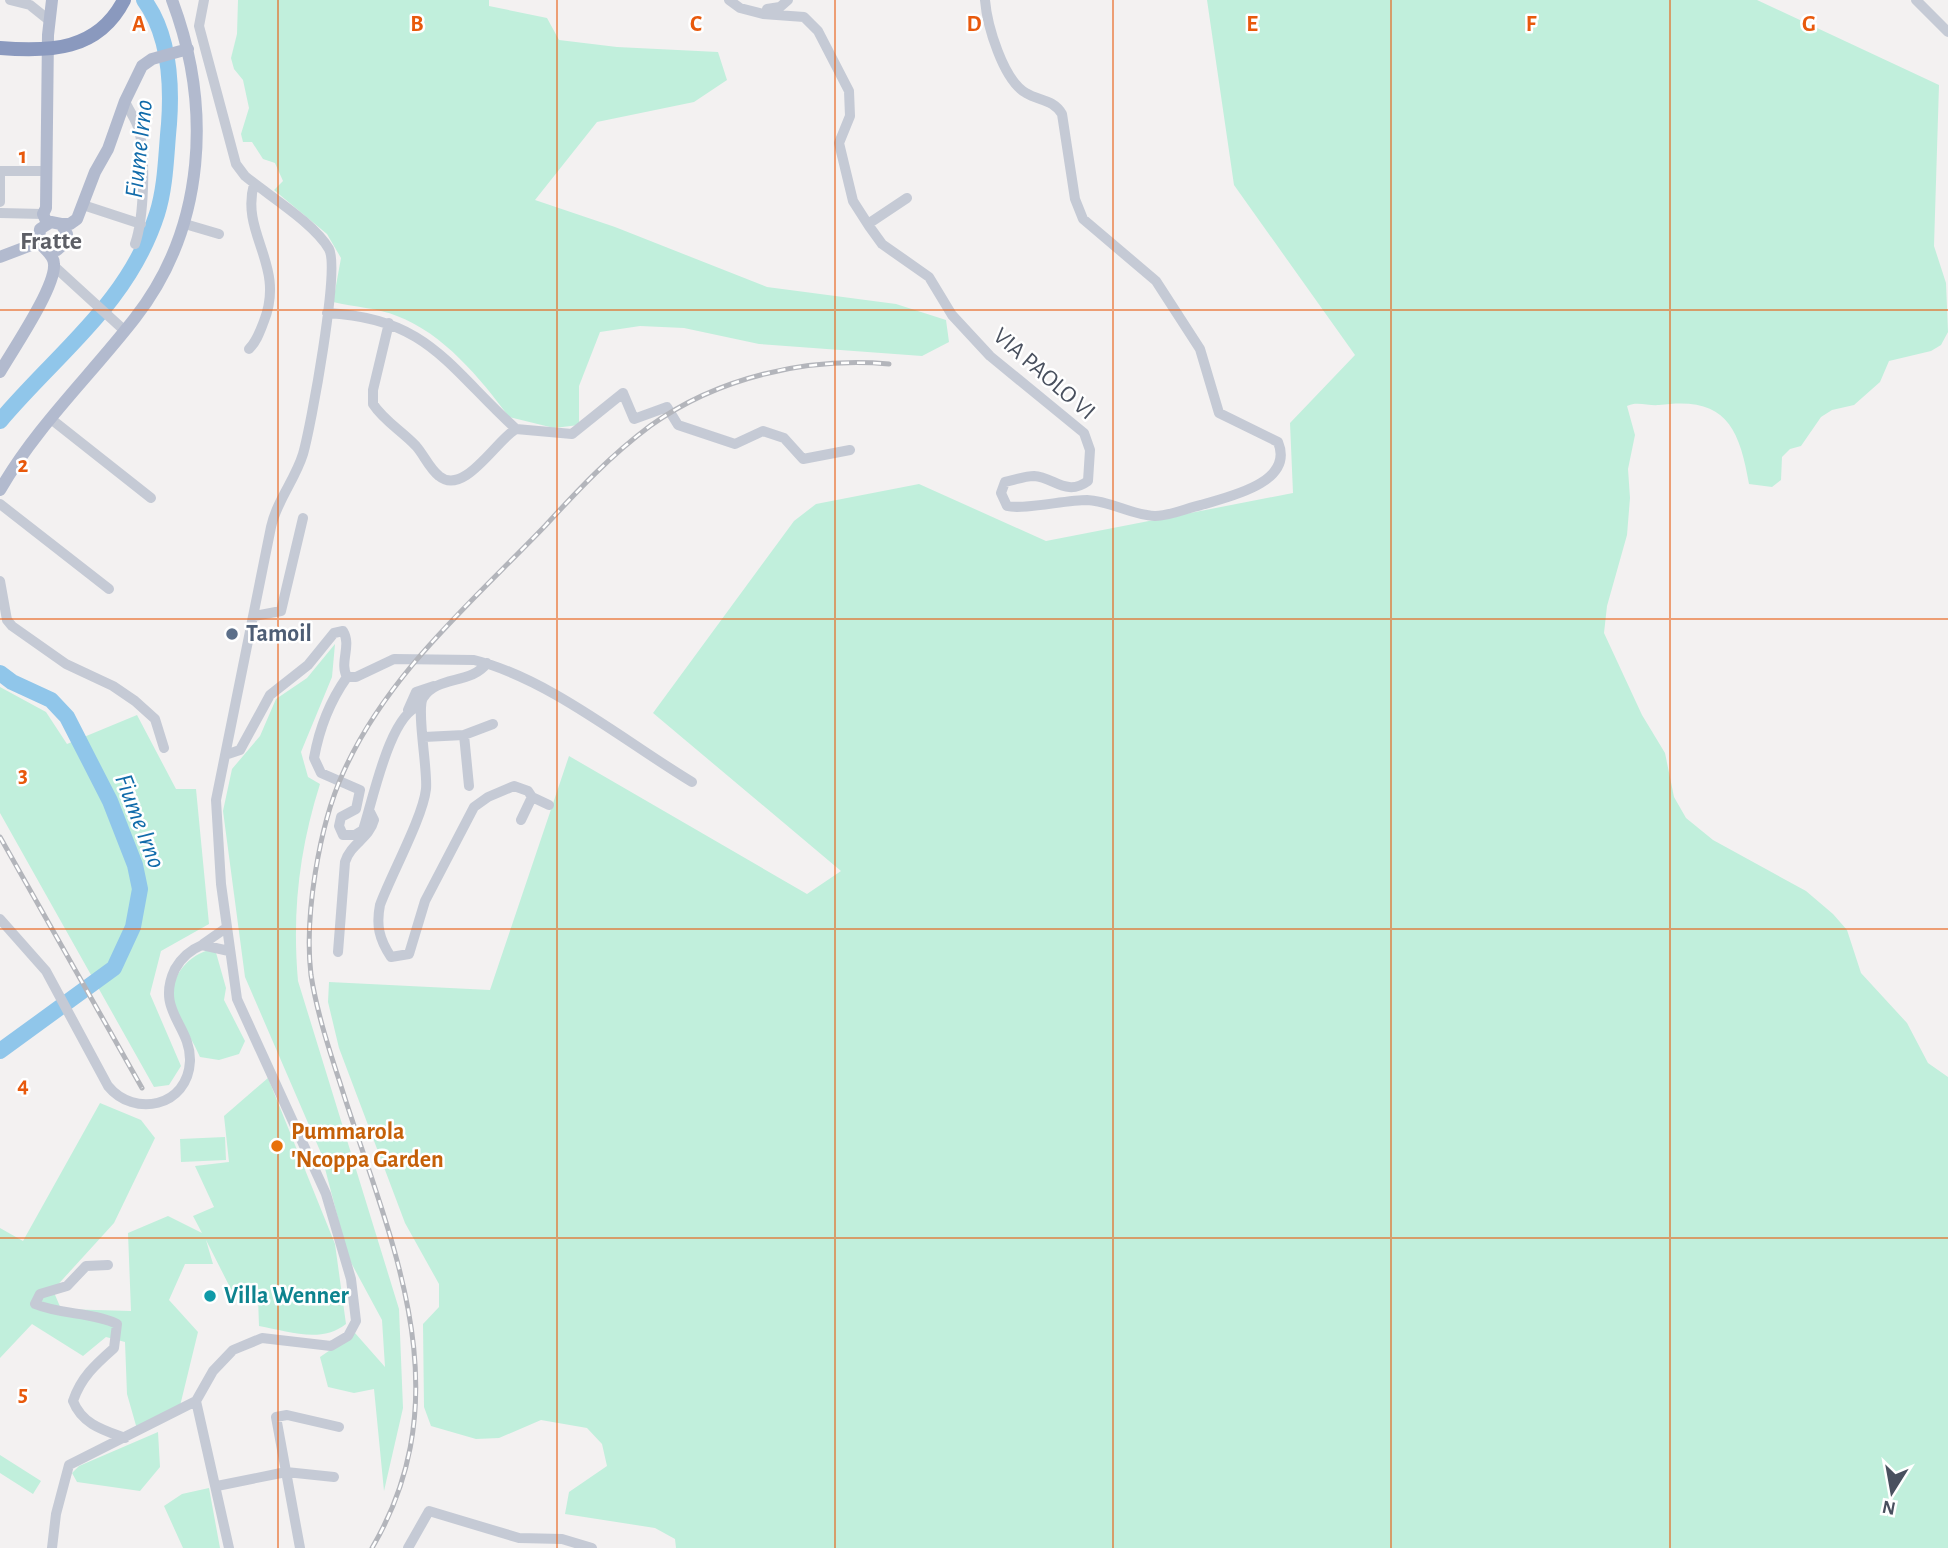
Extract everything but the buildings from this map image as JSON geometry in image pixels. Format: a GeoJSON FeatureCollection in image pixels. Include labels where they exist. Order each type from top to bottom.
{"type":"FeatureCollection","features":[{"type":"Feature","properties":{"kind":"highway"},"geometry":{"type":"LineString","coordinates":[[0,48],[55,50],[73,46],[107,23],[124,0]]}},
{"type":"Feature","properties":{"kind":"main road"},"geometry":{"type":"LineString","coordinates":[[0,372],[38,310],[55,267],[42,245],[40,229],[45,218],[52,0]]}},
{"type":"Feature","properties":{"kind":"main road"},"geometry":{"type":"LineString","coordinates":[[0,490],[15,464],[125,331],[161,280],[185,224],[197,157],[193,79],[188,49],[172,0]]}},
{"type":"Feature","properties":{"kind":"main road"},"geometry":{"type":"LineString","coordinates":[[45,218],[61,224],[74,223],[142,66],[152,59],[188,49]]}},
{"type":"Feature","properties":{"kind":"main road"},"geometry":{"type":"LineString","coordinates":[[0,257],[42,245],[57,250],[66,242],[67,234],[61,224]]}},
{"type":"Feature","properties":{"kind":"street"},"geometry":{"type":"LineString","coordinates":[[10,0],[34,2],[50,21]]}},
{"type":"Feature","properties":{"kind":"street"},"geometry":{"type":"LineString","coordinates":[[52,1548],[55,1514],[69,1465],[196,1401],[213,1371],[233,1350],[262,1338],[331,1346],[348,1336],[356,1321],[351,1279],[326,1194],[243,1014],[234,984],[215,817],[225,755],[275,511],[303,453],[332,264],[325,244],[254,184],[236,164],[201,37],[198,20],[204,0]]}},
{"type":"Feature","properties":{"kind":"street","name":"VIA PAOLO VI"},"geometry":{"type":"LineString","coordinates":[[730,0],[749,10],[804,17],[818,31],[849,91],[847,130],[839,143],[853,201],[868,224],[882,244],[929,277],[952,315],[976,342],[1084,433],[1090,450],[1088,481],[1080,487],[1070,488],[1035,476],[1005,482],[1002,493],[1007,506],[1098,500],[1141,514],[1162,516],[1234,496],[1258,485],[1274,471],[1281,451],[1278,442],[1219,413],[1204,356],[1156,281],[1083,219],[1075,199],[1062,114],[1057,105],[1019,89],[990,30],[985,0]]}},
{"type":"Feature","properties":{"kind":"street"},"geometry":{"type":"LineString","coordinates":[[749,10],[775,9],[788,0]]}},
{"type":"Feature","properties":{"kind":"street"},"geometry":{"type":"LineString","coordinates":[[1916,0],[1948,32]]}},
{"type":"Feature","properties":{"kind":"street"},"geometry":{"type":"LineString","coordinates":[[125,101],[139,131],[141,224],[135,244]]}},
{"type":"Feature","properties":{"kind":"street"},"geometry":{"type":"LineString","coordinates":[[0,202],[0,171],[47,171]]}},
{"type":"Feature","properties":{"kind":"street"},"geometry":{"type":"LineString","coordinates":[[249,349],[256,342],[272,295],[272,280],[249,211],[254,184]]}},
{"type":"Feature","properties":{"kind":"street"},"geometry":{"type":"LineString","coordinates":[[868,224],[907,198]]}},
{"type":"Feature","properties":{"kind":"street"},"geometry":{"type":"LineString","coordinates":[[83,205],[141,224]]}},
{"type":"Feature","properties":{"kind":"street"},"geometry":{"type":"LineString","coordinates":[[0,212],[45,218]]}},
{"type":"Feature","properties":{"kind":"street"},"geometry":{"type":"LineString","coordinates":[[185,224],[219,234]]}},
{"type":"Feature","properties":{"kind":"street"},"geometry":{"type":"LineString","coordinates":[[55,267],[125,331]]}},
{"type":"Feature","properties":{"kind":"street"},"geometry":{"type":"LineString","coordinates":[[327,309],[389,323],[415,335],[456,367],[516,429]]}},
{"type":"Feature","properties":{"kind":"street"},"geometry":{"type":"LineString","coordinates":[[389,323],[373,390],[373,404],[412,442],[439,476],[451,480],[468,475],[499,439],[516,429],[572,434],[623,393],[634,419],[667,407],[678,425],[736,444],[764,431],[784,438],[803,459],[850,450]]}},
{"type":"Feature","properties":{"kind":"street"},"geometry":{"type":"LineString","coordinates":[[51,419],[151,498]]}},
{"type":"Feature","properties":{"kind":"street"},"geometry":{"type":"LineString","coordinates":[[0,504],[108,589]]}},
{"type":"Feature","properties":{"kind":"street"},"geometry":{"type":"LineString","coordinates":[[254,615],[281,611],[303,518]]}},
{"type":"Feature","properties":{"kind":"street"},"geometry":{"type":"LineString","coordinates":[[0,581],[7,620],[12,626],[66,664],[113,686],[135,701],[155,719],[164,748]]}},
{"type":"Feature","properties":{"kind":"street"},"geometry":{"type":"LineString","coordinates":[[225,755],[240,750],[270,695],[308,666],[334,633],[343,631],[347,639],[344,672],[347,677]]}},
{"type":"Feature","properties":{"kind":"street"},"geometry":{"type":"LineString","coordinates":[[347,677],[356,677],[394,659],[410,657],[487,663],[514,674],[591,717],[692,782]]}},
{"type":"Feature","properties":{"kind":"street"},"geometry":{"type":"LineString","coordinates":[[347,677],[336,692],[314,758],[321,774],[360,789],[356,808],[341,817],[339,826],[343,835],[355,835],[363,830],[393,733],[421,688],[474,676],[487,663]]}},
{"type":"Feature","properties":{"kind":"street"},"geometry":{"type":"LineString","coordinates":[[438,685],[428,692],[420,706],[424,737],[425,793],[380,905],[377,923],[391,957],[409,954],[425,901],[474,807],[488,797],[514,786],[549,805]]}},
{"type":"Feature","properties":{"kind":"street"},"geometry":{"type":"LineString","coordinates":[[408,710],[420,706]]}},
{"type":"Feature","properties":{"kind":"street"},"geometry":{"type":"LineString","coordinates":[[424,737],[464,735],[494,724]]}},
{"type":"Feature","properties":{"kind":"street"},"geometry":{"type":"LineString","coordinates":[[464,735],[470,786]]}},
{"type":"Feature","properties":{"kind":"street"},"geometry":{"type":"LineString","coordinates":[[521,820],[532,797]]}},
{"type":"Feature","properties":{"kind":"street"},"geometry":{"type":"LineString","coordinates":[[338,952],[345,862],[350,850],[371,832],[373,820],[369,812]]}},
{"type":"Feature","properties":{"kind":"street"},"geometry":{"type":"LineString","coordinates":[[0,919],[46,971],[113,1093],[145,1106],[162,1103],[175,1094],[186,1079],[188,1051],[170,1009],[168,991],[181,959],[226,928]]}},
{"type":"Feature","properties":{"kind":"street"},"geometry":{"type":"LineString","coordinates":[[202,945],[229,951]]}},
{"type":"Feature","properties":{"kind":"street"},"geometry":{"type":"LineString","coordinates":[[108,1265],[86,1266],[67,1286],[40,1294],[35,1304],[117,1324],[114,1348],[93,1366],[78,1386],[73,1401],[79,1416],[104,1431],[125,1438]]}},
{"type":"Feature","properties":{"kind":"street"},"geometry":{"type":"LineString","coordinates":[[196,1401],[229,1548]]}},
{"type":"Feature","properties":{"kind":"street"},"geometry":{"type":"LineString","coordinates":[[300,1548],[276,1417],[287,1415],[339,1427]]}},
{"type":"Feature","properties":{"kind":"street"},"geometry":{"type":"LineString","coordinates":[[217,1486],[286,1472],[334,1478]]}},
{"type":"Feature","properties":{"kind":"street"},"geometry":{"type":"LineString","coordinates":[[408,1548],[429,1511],[519,1538],[562,1539],[592,1548]]}},
{"type":"Feature","properties":{"kind":"green space"},"geometry":{"type":"Polygon","coordinates":[[[238,0],[489,0],[489,6],[547,18],[559,40],[617,47],[718,52],[727,80],[694,102],[597,122],[535,200],[615,227],[767,287],[896,304],[946,320],[949,342],[922,356],[759,344],[684,328],[640,326],[600,332],[579,386],[579,425],[554,428],[509,417],[460,359],[430,334],[390,313],[333,302],[341,258],[327,234],[274,190],[283,181],[275,163],[263,159],[252,142],[243,142],[241,134],[249,108],[243,80],[234,69],[231,58],[237,34],[238,0]]]}},
{"type":"Feature","properties":{"kind":"green space"},"geometry":{"type":"Polygon","coordinates":[[[1207,0],[1757,0],[1939,85],[1934,246],[1946,283],[1948,332],[1941,345],[1931,351],[1889,361],[1880,382],[1854,405],[1832,410],[1821,417],[1801,446],[1790,449],[1782,457],[1781,480],[1772,487],[1749,484],[1740,445],[1725,419],[1713,410],[1681,403],[1627,406],[1635,435],[1628,469],[1630,498],[1627,535],[1607,606],[1604,633],[1642,715],[1665,753],[1674,797],[1686,818],[1713,840],[1806,891],[1833,914],[1847,930],[1861,973],[1907,1023],[1928,1063],[1948,1077],[1948,1548],[676,1548],[675,1539],[655,1528],[565,1514],[569,1492],[607,1466],[602,1444],[587,1428],[541,1420],[499,1438],[476,1439],[431,1426],[424,1407],[423,1324],[439,1307],[439,1284],[405,1223],[339,1048],[328,1002],[329,982],[490,990],[569,756],[807,894],[841,871],[653,713],[794,521],[816,504],[919,484],[1046,541],[1293,493],[1290,423],[1355,355],[1234,185],[1207,0]]]}},
{"type":"Feature","properties":{"kind":"green space"},"geometry":{"type":"Polygon","coordinates":[[[335,644],[332,677],[301,752],[308,777],[320,784],[302,857],[296,956],[298,981],[399,1309],[403,1408],[384,1491],[374,1389],[354,1393],[328,1387],[320,1357],[355,1333],[385,1367],[382,1320],[348,1257],[321,1153],[245,977],[223,811],[232,769],[260,736],[276,699],[307,678],[335,644]]]}},
{"type":"Feature","properties":{"kind":"green space"},"geometry":{"type":"Polygon","coordinates":[[[0,687],[46,712],[67,744],[137,715],[176,789],[196,789],[209,924],[161,951],[150,994],[181,1066],[169,1085],[154,1087],[0,813],[0,687]]]}},
{"type":"Feature","properties":{"kind":"green space"},"geometry":{"type":"Polygon","coordinates":[[[215,949],[226,988],[224,1000],[245,1041],[239,1054],[219,1060],[200,1057],[179,1016],[173,993],[174,984],[183,967],[197,955],[215,949]]]}},
{"type":"Feature","properties":{"kind":"green space"},"geometry":{"type":"Polygon","coordinates":[[[268,1078],[335,1244],[346,1324],[336,1330],[315,1335],[259,1326],[258,1297],[237,1301],[206,1240],[213,1264],[185,1264],[169,1300],[198,1332],[180,1406],[137,1429],[127,1394],[125,1342],[106,1337],[83,1356],[32,1324],[0,1358],[0,1228],[23,1241],[100,1103],[141,1120],[155,1138],[114,1223],[53,1290],[61,1309],[131,1311],[128,1233],[168,1216],[202,1233],[193,1216],[214,1207],[195,1166],[229,1162],[224,1116],[268,1078]]]}},
{"type":"Feature","properties":{"kind":"green space"},"geometry":{"type":"Polygon","coordinates":[[[225,1137],[226,1160],[181,1162],[180,1139],[225,1137]]]}},
{"type":"Feature","properties":{"kind":"green space"},"geometry":{"type":"Polygon","coordinates":[[[158,1432],[160,1467],[140,1491],[77,1482],[72,1473],[79,1466],[158,1432]]]}},
{"type":"Feature","properties":{"kind":"green space"},"geometry":{"type":"Polygon","coordinates":[[[0,1455],[41,1481],[33,1494],[0,1473],[0,1455]]]}},
{"type":"Feature","properties":{"kind":"green space"},"geometry":{"type":"Polygon","coordinates":[[[209,1488],[220,1548],[183,1548],[164,1506],[182,1494],[209,1488]]]}},
{"type":"Feature","properties":{"kind":"waterway","name":"Fiume Irno"},"geometry":{"type":"LineString","coordinates":[[0,421],[110,301],[144,246],[157,214],[166,158],[170,108],[169,76],[164,43],[144,0]]}},
{"type":"Feature","properties":{"kind":"waterway","name":"Fiume Irno"},"geometry":{"type":"LineString","coordinates":[[0,673],[12,682],[51,700],[67,717],[110,801],[135,865],[140,889],[133,927],[114,968],[0,1051]]}},
{"type":"Feature","properties":{"kind":"railway"},"geometry":{"type":"LineString","coordinates":[[372,1548],[399,1489],[413,1431],[416,1374],[409,1316],[397,1259],[328,1045],[311,975],[310,926],[315,872],[327,819],[343,773],[361,737],[383,703],[433,641],[595,473],[650,426],[705,395],[764,374],[827,364],[889,364]]}},
{"type":"Feature","properties":{"kind":"railway"},"geometry":{"type":"LineString","coordinates":[[0,837],[142,1088]]}},
{"type":"Feature","properties":{"kind":"place","name":"Tamoil"},"geometry":{"type":"Point","coordinates":[232,634]}},
{"type":"Feature","properties":{"kind":"place","name":"Pummarola 'Ncoppa Garden"},"geometry":{"type":"Point","coordinates":[277,1146]}},
{"type":"Feature","properties":{"kind":"place","name":"Villa Wenner"},"geometry":{"type":"Point","coordinates":[210,1296]}},
{"type":"Feature","properties":{"kind":"district","name":"Fratte"},"geometry":{"type":"Point","coordinates":[51,241]}}]}
